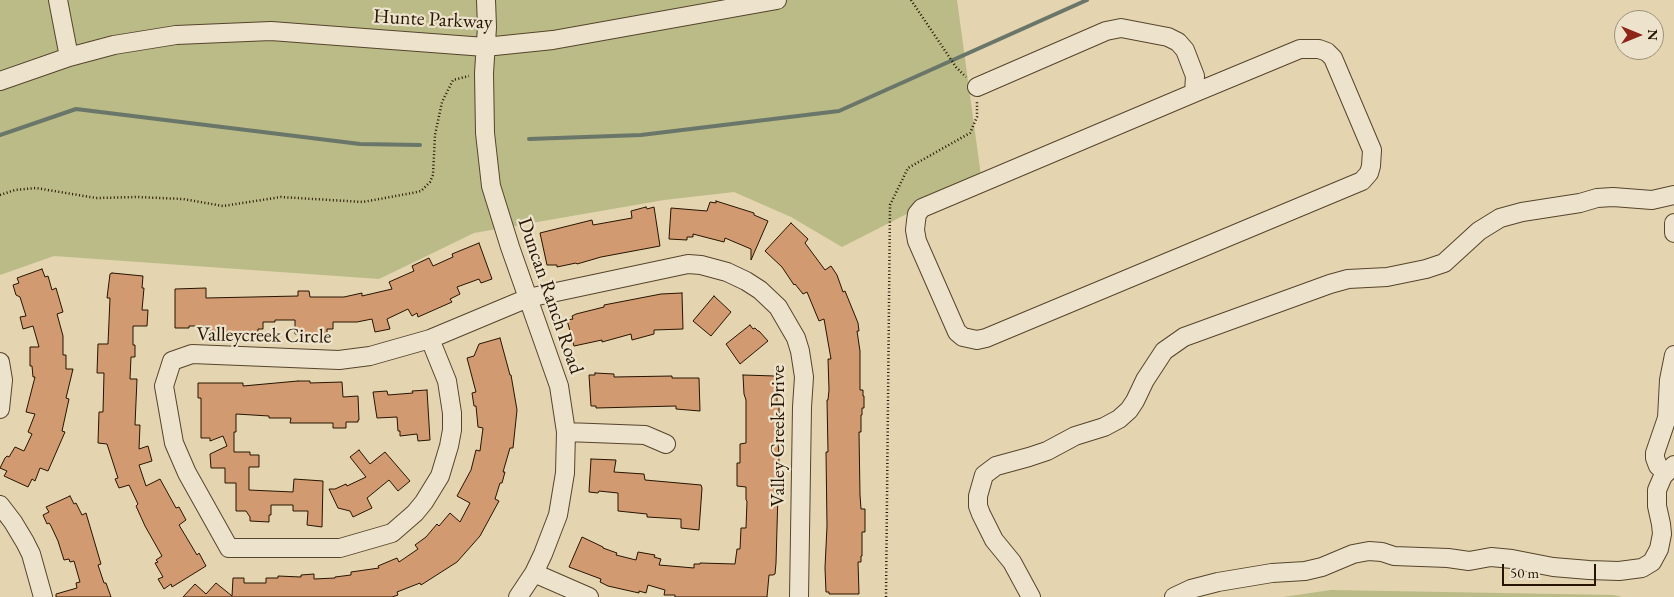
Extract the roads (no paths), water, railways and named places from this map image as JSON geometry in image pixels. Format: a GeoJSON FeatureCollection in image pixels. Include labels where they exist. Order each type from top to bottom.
{"type":"FeatureCollection","features":[{"type":"Feature","properties":{"kind":"street"},"geometry":{"type":"LineString","coordinates":[[58,0],[69,57]]}},
{"type":"Feature","properties":{"kind":"street","name":"Duncan Ranch Road"},"geometry":{"type":"LineString","coordinates":[[486,0],[485,133],[491,186],[510,247],[560,386],[566,432],[565,474],[558,514],[534,573],[518,597]]}},
{"type":"Feature","properties":{"kind":"street","name":"Hunte Parkway"},"geometry":{"type":"LineString","coordinates":[[0,81],[69,57],[114,45],[176,35],[261,31],[485,47],[553,40],[777,0]]}},
{"type":"Feature","properties":{"kind":"street"},"geometry":{"type":"LineString","coordinates":[[977,87],[1106,31],[1121,28],[1168,37],[1178,42],[1185,50],[1195,76],[1194,93]]}},
{"type":"Feature","properties":{"kind":"street"},"geometry":{"type":"LineString","coordinates":[[1300,49],[1319,49],[1327,52],[1333,58],[1372,150],[1372,166],[1362,181],[986,338],[970,338],[957,332],[917,241],[915,230],[917,214],[922,208],[1194,93],[1300,49]]}},
{"type":"Feature","properties":{"kind":"street"},"geometry":{"type":"LineString","coordinates":[[1031,597],[1012,562],[994,540],[981,514],[978,506],[978,496],[984,475],[996,466],[1047,451],[1075,436],[1104,427],[1119,419],[1129,410],[1145,380],[1164,352],[1184,337],[1330,284],[1348,279],[1387,277],[1426,269],[1444,263],[1479,231],[1500,218],[1597,198],[1613,197],[1652,200],[1674,195]]}},
{"type":"Feature","properties":{"kind":"street"},"geometry":{"type":"LineString","coordinates":[[1674,223],[1674,233]]}},
{"type":"Feature","properties":{"kind":"street","name":"Valley Creek Drive"},"geometry":{"type":"LineString","coordinates":[[528,298],[688,264],[711,267],[740,278],[760,290],[778,307],[796,338],[804,377],[800,597]]}},
{"type":"Feature","properties":{"kind":"street","name":"Valleycreek Circle"},"geometry":{"type":"LineString","coordinates":[[430,339],[447,381],[451,405],[452,430],[450,446],[440,476],[415,514],[392,533],[340,548],[229,548],[187,473],[174,443],[164,386],[172,361],[192,354],[339,360],[370,356],[430,339],[528,298]]}},
{"type":"Feature","properties":{"kind":"street"},"geometry":{"type":"LineString","coordinates":[[1174,597],[1191,589],[1218,582],[1272,573],[1305,571],[1322,567],[1353,554],[1368,551],[1382,552],[1394,556],[1448,558],[1469,561],[1491,557],[1552,567],[1589,570],[1619,571],[1642,568],[1656,558],[1661,544],[1657,490],[1659,483],[1670,468],[1658,466],[1655,453],[1667,418],[1669,380],[1674,355]]}},
{"type":"Feature","properties":{"kind":"street"},"geometry":{"type":"LineString","coordinates":[[0,362],[3,380],[0,408]]}},
{"type":"Feature","properties":{"kind":"street"},"geometry":{"type":"LineString","coordinates":[[566,432],[645,435],[666,444]]}},
{"type":"Feature","properties":{"kind":"street"},"geometry":{"type":"LineString","coordinates":[[0,505],[31,554],[43,597]]}},
{"type":"Feature","properties":{"kind":"street"},"geometry":{"type":"LineString","coordinates":[[534,573],[589,597]]}},
{"type":"Feature","properties":{"kind":"waterway"},"geometry":{"type":"LineString","coordinates":[[529,139],[641,135],[839,111],[1087,0]]}},
{"type":"Feature","properties":{"kind":"waterway"},"geometry":{"type":"LineString","coordinates":[[0,135],[76,109],[360,144],[420,145]]}}]}
